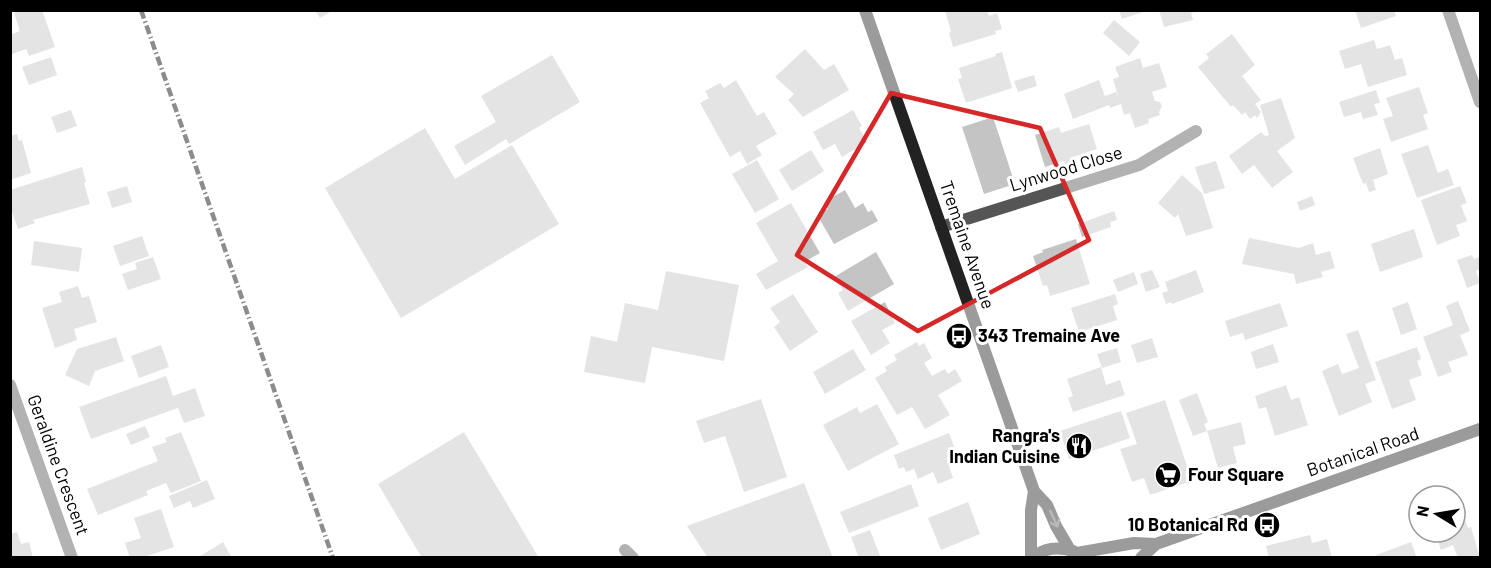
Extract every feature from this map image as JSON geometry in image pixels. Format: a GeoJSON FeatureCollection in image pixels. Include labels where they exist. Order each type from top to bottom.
{"type":"FeatureCollection","features":[{"type":"Feature","properties":{"kind":"main road","name":"Tremaine Avenue"},"geometry":{"type":"LineString","coordinates":[[865,10],[1034,491],[1047,505],[1076,554]]}},
{"type":"Feature","properties":{"kind":"main road","name":"Botanical Road"},"geometry":{"type":"LineString","coordinates":[[1031,558],[1048,549],[1076,554],[1134,543],[1156,544],[1480,429]]}},
{"type":"Feature","properties":{"kind":"main road","name":"Tremaine Avenue"},"geometry":{"type":"LineString","coordinates":[[1031,558],[1031,510],[1034,491]]}},
{"type":"Feature","properties":{"kind":"main road","name":"Botanical Road"},"geometry":{"type":"LineString","coordinates":[[1141,558],[1156,544]]}},
{"type":"Feature","properties":{"kind":"street"},"geometry":{"type":"LineString","coordinates":[[1448,10],[1480,102]]}},
{"type":"Feature","properties":{"kind":"street","name":"Lynwood Close"},"geometry":{"type":"LineString","coordinates":[[941,227],[1139,165],[1196,131]]}},
{"type":"Feature","properties":{"kind":"street","name":"Geraldine Crescent"},"geometry":{"type":"LineString","coordinates":[[10,385],[72,558]]}},
{"type":"Feature","properties":{"kind":"highlighted area"},"geometry":{"type":"Polygon","coordinates":[[[891,93],[1040,128],[1089,240],[918,331],[797,255],[891,93]]]}},
{"type":"Feature","properties":{"kind":"building"},"geometry":{"type":"Polygon","coordinates":[[[21,10],[42,10],[55,47],[29,56],[26,49],[10,55],[10,35],[20,31],[14,13],[21,10]]]}},
{"type":"Feature","properties":{"kind":"building"},"geometry":{"type":"Polygon","coordinates":[[[315,10],[333,10],[320,18],[315,10]]]}},
{"type":"Feature","properties":{"kind":"building"},"geometry":{"type":"Polygon","coordinates":[[[945,10],[987,10],[989,16],[997,13],[1002,29],[995,31],[996,34],[953,47],[945,10]]]}},
{"type":"Feature","properties":{"kind":"building"},"geometry":{"type":"Polygon","coordinates":[[[1119,10],[1146,10],[1146,11],[1122,19],[1119,10]]]}},
{"type":"Feature","properties":{"kind":"building"},"geometry":{"type":"Polygon","coordinates":[[[1159,10],[1198,11],[1191,13],[1193,20],[1164,27],[1159,10]]]}},
{"type":"Feature","properties":{"kind":"building"},"geometry":{"type":"Polygon","coordinates":[[[1355,10],[1394,10],[1396,16],[1361,28],[1355,10]]]}},
{"type":"Feature","properties":{"kind":"building"},"geometry":{"type":"Polygon","coordinates":[[[1114,20],[1140,42],[1129,56],[1103,33],[1114,20]]]}},
{"type":"Feature","properties":{"kind":"building"},"geometry":{"type":"Polygon","coordinates":[[[1232,34],[1255,65],[1242,76],[1261,100],[1255,104],[1261,112],[1257,118],[1255,115],[1250,119],[1245,112],[1242,115],[1233,105],[1231,107],[1198,67],[1209,58],[1206,54],[1232,34]]]}},
{"type":"Feature","properties":{"kind":"building"},"geometry":{"type":"Polygon","coordinates":[[[1374,40],[1377,49],[1390,45],[1395,60],[1402,58],[1407,75],[1368,87],[1361,64],[1345,69],[1339,51],[1374,40]]]}},
{"type":"Feature","properties":{"kind":"building"},"geometry":{"type":"Polygon","coordinates":[[[805,49],[824,70],[834,64],[849,90],[803,117],[788,100],[794,94],[775,77],[805,49]]]}},
{"type":"Feature","properties":{"kind":"building"},"geometry":{"type":"Polygon","coordinates":[[[1002,52],[1012,88],[966,103],[958,79],[962,78],[959,68],[1002,52]]]}},
{"type":"Feature","properties":{"kind":"building"},"geometry":{"type":"Polygon","coordinates":[[[552,55],[580,102],[509,144],[506,139],[465,165],[454,146],[496,122],[481,96],[552,55]]]}},
{"type":"Feature","properties":{"kind":"building"},"geometry":{"type":"Polygon","coordinates":[[[51,57],[57,75],[29,85],[22,67],[51,57]]]}},
{"type":"Feature","properties":{"kind":"building"},"geometry":{"type":"Polygon","coordinates":[[[1140,58],[1143,68],[1159,63],[1167,87],[1152,92],[1155,101],[1160,102],[1162,106],[1160,115],[1148,119],[1149,123],[1135,128],[1130,113],[1124,115],[1121,104],[1110,108],[1109,105],[1073,119],[1064,94],[1099,80],[1105,96],[1116,92],[1119,99],[1113,79],[1119,77],[1115,67],[1140,58]]]}},
{"type":"Feature","properties":{"kind":"building"},"geometry":{"type":"Polygon","coordinates":[[[1034,75],[1037,86],[1018,92],[1014,81],[1034,75]]]}},
{"type":"Feature","properties":{"kind":"building"},"geometry":{"type":"Polygon","coordinates":[[[736,80],[757,116],[764,112],[777,134],[756,146],[762,155],[747,164],[740,151],[730,157],[700,103],[709,98],[705,91],[720,83],[724,88],[736,80]]]}},
{"type":"Feature","properties":{"kind":"building"},"geometry":{"type":"Polygon","coordinates":[[[1419,87],[1428,113],[1423,115],[1428,129],[1391,142],[1383,119],[1393,116],[1386,98],[1419,87]]]}},
{"type":"Feature","properties":{"kind":"building"},"geometry":{"type":"Polygon","coordinates":[[[1376,90],[1380,103],[1374,104],[1378,115],[1363,119],[1361,112],[1344,117],[1339,102],[1376,90]]]}},
{"type":"Feature","properties":{"kind":"building"},"geometry":{"type":"Polygon","coordinates":[[[1281,98],[1295,138],[1277,151],[1293,172],[1272,188],[1254,165],[1242,174],[1229,156],[1261,132],[1265,136],[1269,135],[1260,105],[1281,98]]]}},
{"type":"Feature","properties":{"kind":"building"},"geometry":{"type":"Polygon","coordinates":[[[71,110],[77,126],[57,133],[51,117],[71,110]]]}},
{"type":"Feature","properties":{"kind":"building"},"geometry":{"type":"Polygon","coordinates":[[[853,110],[862,126],[859,128],[867,142],[842,157],[835,144],[823,150],[813,132],[853,110]]]}},
{"type":"Feature","properties":{"kind":"building"},"geometry":{"type":"Polygon","coordinates":[[[993,117],[1015,184],[984,194],[962,127],[993,117]]]}},
{"type":"Feature","properties":{"kind":"building"},"geometry":{"type":"Polygon","coordinates":[[[1089,124],[1097,149],[1070,158],[1073,166],[1066,168],[1064,161],[1045,167],[1035,135],[1059,127],[1061,133],[1089,124]]]}},
{"type":"Feature","properties":{"kind":"building"},"geometry":{"type":"Polygon","coordinates":[[[425,128],[455,179],[512,145],[559,224],[401,318],[325,188],[425,128]]]}},
{"type":"Feature","properties":{"kind":"building"},"geometry":{"type":"Polygon","coordinates":[[[17,134],[19,141],[22,140],[31,173],[10,180],[10,136],[17,134]]]}},
{"type":"Feature","properties":{"kind":"building"},"geometry":{"type":"Polygon","coordinates":[[[1428,145],[1438,173],[1448,169],[1454,185],[1417,198],[1401,154],[1428,145]]]}},
{"type":"Feature","properties":{"kind":"building"},"geometry":{"type":"Polygon","coordinates":[[[1380,148],[1388,174],[1373,180],[1376,190],[1369,192],[1366,183],[1363,184],[1353,158],[1380,148]]]}},
{"type":"Feature","properties":{"kind":"building"},"geometry":{"type":"Polygon","coordinates":[[[811,150],[824,171],[792,191],[779,170],[811,150]]]}},
{"type":"Feature","properties":{"kind":"building"},"geometry":{"type":"Polygon","coordinates":[[[757,160],[779,199],[755,213],[732,174],[757,160]]]}},
{"type":"Feature","properties":{"kind":"building"},"geometry":{"type":"Polygon","coordinates":[[[1216,161],[1225,188],[1204,194],[1195,167],[1216,161]]]}},
{"type":"Feature","properties":{"kind":"building"},"geometry":{"type":"Polygon","coordinates":[[[82,167],[90,204],[33,220],[35,223],[18,229],[10,206],[10,190],[82,167]]]}},
{"type":"Feature","properties":{"kind":"building"},"geometry":{"type":"Polygon","coordinates":[[[1182,175],[1202,193],[1213,228],[1186,236],[1178,214],[1175,218],[1158,203],[1182,175]]]}},
{"type":"Feature","properties":{"kind":"building"},"geometry":{"type":"Polygon","coordinates":[[[127,186],[132,202],[112,208],[107,192],[127,186]]]}},
{"type":"Feature","properties":{"kind":"building"},"geometry":{"type":"Polygon","coordinates":[[[1460,186],[1467,203],[1461,205],[1467,221],[1456,225],[1460,236],[1437,245],[1421,200],[1460,186]]]}},
{"type":"Feature","properties":{"kind":"building"},"geometry":{"type":"Polygon","coordinates":[[[845,190],[855,208],[863,203],[868,212],[872,210],[878,221],[834,244],[817,215],[828,209],[824,202],[845,190]]]}},
{"type":"Feature","properties":{"kind":"building"},"geometry":{"type":"Polygon","coordinates":[[[1312,196],[1315,205],[1300,211],[1297,202],[1312,196]]]}},
{"type":"Feature","properties":{"kind":"building"},"geometry":{"type":"Polygon","coordinates":[[[791,203],[820,253],[804,262],[808,267],[766,290],[756,274],[778,261],[756,223],[791,203]]]}},
{"type":"Feature","properties":{"kind":"building"},"geometry":{"type":"Polygon","coordinates":[[[1114,211],[1117,220],[1110,222],[1111,227],[1082,237],[1078,224],[1114,211]]]}},
{"type":"Feature","properties":{"kind":"building"},"geometry":{"type":"Polygon","coordinates":[[[1414,229],[1423,257],[1380,272],[1371,244],[1414,229]]]}},
{"type":"Feature","properties":{"kind":"building"},"geometry":{"type":"Polygon","coordinates":[[[142,236],[149,256],[120,266],[113,246],[142,236]]]}},
{"type":"Feature","properties":{"kind":"building"},"geometry":{"type":"Polygon","coordinates":[[[1249,238],[1299,248],[1313,243],[1316,255],[1330,251],[1335,268],[1321,272],[1323,277],[1296,284],[1294,274],[1242,264],[1249,238]]]}},
{"type":"Feature","properties":{"kind":"building"},"geometry":{"type":"Polygon","coordinates":[[[1076,239],[1090,284],[1050,296],[1047,285],[1043,286],[1033,256],[1043,252],[1042,250],[1076,239]]]}},
{"type":"Feature","properties":{"kind":"building"},"geometry":{"type":"Polygon","coordinates":[[[34,241],[82,248],[79,272],[31,265],[34,241]]]}},
{"type":"Feature","properties":{"kind":"building"},"geometry":{"type":"Polygon","coordinates":[[[876,252],[894,284],[848,311],[838,293],[843,290],[834,277],[876,252]]]}},
{"type":"Feature","properties":{"kind":"building"},"geometry":{"type":"Polygon","coordinates":[[[1472,255],[1474,259],[1480,257],[1480,269],[1476,271],[1480,283],[1467,288],[1457,260],[1472,255]]]}},
{"type":"Feature","properties":{"kind":"building"},"geometry":{"type":"Polygon","coordinates":[[[153,257],[161,279],[128,290],[122,274],[137,269],[135,263],[153,257]]]}},
{"type":"Feature","properties":{"kind":"building"},"geometry":{"type":"Polygon","coordinates":[[[1152,270],[1160,287],[1146,292],[1140,274],[1152,270]]]}},
{"type":"Feature","properties":{"kind":"building"},"geometry":{"type":"Polygon","coordinates":[[[1196,270],[1204,292],[1172,304],[1171,302],[1166,304],[1162,293],[1168,291],[1165,282],[1196,270]]]}},
{"type":"Feature","properties":{"kind":"building"},"geometry":{"type":"Polygon","coordinates":[[[666,271],[739,285],[724,361],[652,347],[645,383],[584,372],[591,336],[617,342],[625,303],[658,310],[666,271]]]}},
{"type":"Feature","properties":{"kind":"building"},"geometry":{"type":"Polygon","coordinates":[[[1134,272],[1138,284],[1118,292],[1113,280],[1134,272]]]}},
{"type":"Feature","properties":{"kind":"building"},"geometry":{"type":"Polygon","coordinates":[[[78,286],[82,298],[89,296],[97,322],[74,329],[77,340],[55,348],[42,308],[62,302],[59,292],[78,286]]]}},
{"type":"Feature","properties":{"kind":"building"},"geometry":{"type":"Polygon","coordinates":[[[793,294],[818,332],[790,351],[774,327],[780,322],[770,308],[793,294]]]}},
{"type":"Feature","properties":{"kind":"building"},"geometry":{"type":"Polygon","coordinates":[[[1115,294],[1118,304],[1113,306],[1117,320],[1079,332],[1071,308],[1115,294]]]}},
{"type":"Feature","properties":{"kind":"building"},"geometry":{"type":"Polygon","coordinates":[[[1458,301],[1470,331],[1460,335],[1468,355],[1448,362],[1452,372],[1438,377],[1423,337],[1453,325],[1446,306],[1458,301]]]}},
{"type":"Feature","properties":{"kind":"building"},"geometry":{"type":"Polygon","coordinates":[[[885,302],[895,323],[882,330],[890,343],[871,355],[851,321],[885,302]]]}},
{"type":"Feature","properties":{"kind":"building"},"geometry":{"type":"Polygon","coordinates":[[[1408,302],[1417,329],[1401,335],[1392,308],[1408,302]]]}},
{"type":"Feature","properties":{"kind":"building"},"geometry":{"type":"Polygon","coordinates":[[[1280,303],[1288,326],[1245,340],[1243,333],[1230,337],[1225,321],[1280,303]]]}},
{"type":"Feature","properties":{"kind":"building"},"geometry":{"type":"Polygon","coordinates":[[[1358,330],[1376,380],[1365,384],[1372,402],[1339,416],[1322,371],[1338,364],[1342,374],[1359,368],[1346,334],[1358,330]]]}},
{"type":"Feature","properties":{"kind":"building"},"geometry":{"type":"Polygon","coordinates":[[[116,337],[124,361],[95,371],[89,386],[65,375],[77,349],[116,337]]]}},
{"type":"Feature","properties":{"kind":"building"},"geometry":{"type":"Polygon","coordinates":[[[1152,338],[1158,357],[1137,363],[1131,345],[1152,338]]]}},
{"type":"Feature","properties":{"kind":"building"},"geometry":{"type":"Polygon","coordinates":[[[917,342],[919,346],[924,343],[932,358],[924,363],[932,376],[945,369],[948,374],[955,369],[962,381],[938,395],[950,415],[925,429],[912,407],[897,415],[875,378],[887,371],[885,367],[897,360],[894,355],[917,342]]]}},
{"type":"Feature","properties":{"kind":"building"},"geometry":{"type":"Polygon","coordinates":[[[1273,344],[1279,362],[1256,369],[1251,352],[1273,344]]]}},
{"type":"Feature","properties":{"kind":"building"},"geometry":{"type":"Polygon","coordinates":[[[161,345],[169,367],[139,378],[131,356],[161,345]]]}},
{"type":"Feature","properties":{"kind":"building"},"geometry":{"type":"Polygon","coordinates":[[[1417,347],[1421,359],[1417,361],[1422,375],[1409,380],[1416,400],[1392,409],[1375,362],[1417,347]]]}},
{"type":"Feature","properties":{"kind":"building"},"geometry":{"type":"Polygon","coordinates":[[[1117,348],[1121,362],[1102,368],[1097,354],[1117,348]]]}},
{"type":"Feature","properties":{"kind":"building"},"geometry":{"type":"Polygon","coordinates":[[[853,349],[866,370],[825,394],[813,372],[853,349]]]}},
{"type":"Feature","properties":{"kind":"building"},"geometry":{"type":"Polygon","coordinates":[[[1101,367],[1106,385],[1120,380],[1125,395],[1073,412],[1068,398],[1073,396],[1067,379],[1101,367]]]}},
{"type":"Feature","properties":{"kind":"building"},"geometry":{"type":"Polygon","coordinates":[[[166,376],[173,396],[195,388],[205,416],[184,423],[178,408],[91,439],[79,407],[166,376]]]}},
{"type":"Feature","properties":{"kind":"building"},"geometry":{"type":"Polygon","coordinates":[[[1286,385],[1291,400],[1299,397],[1308,425],[1275,436],[1266,407],[1259,409],[1255,396],[1286,385]]]}},
{"type":"Feature","properties":{"kind":"building"},"geometry":{"type":"Polygon","coordinates":[[[1197,393],[1208,422],[1204,424],[1207,431],[1193,436],[1179,400],[1197,393]]]}},
{"type":"Feature","properties":{"kind":"building"},"geometry":{"type":"Polygon","coordinates":[[[761,399],[787,477],[744,492],[725,436],[704,443],[696,421],[761,399]]]}},
{"type":"Feature","properties":{"kind":"building"},"geometry":{"type":"Polygon","coordinates":[[[1165,400],[1192,481],[1150,495],[1144,478],[1132,482],[1120,449],[1137,444],[1126,413],[1165,400]]]}},
{"type":"Feature","properties":{"kind":"building"},"geometry":{"type":"Polygon","coordinates":[[[877,404],[899,444],[848,471],[823,425],[857,407],[860,413],[877,404]]]}},
{"type":"Feature","properties":{"kind":"building"},"geometry":{"type":"Polygon","coordinates":[[[1121,411],[1130,438],[1069,459],[1060,431],[1121,411]]]}},
{"type":"Feature","properties":{"kind":"building"},"geometry":{"type":"Polygon","coordinates":[[[1241,422],[1246,444],[1233,447],[1237,463],[1218,468],[1207,431],[1241,422]]]}},
{"type":"Feature","properties":{"kind":"building"},"geometry":{"type":"Polygon","coordinates":[[[145,426],[150,437],[131,445],[126,434],[145,426]]]}},
{"type":"Feature","properties":{"kind":"building"},"geometry":{"type":"Polygon","coordinates":[[[181,432],[201,481],[171,493],[166,483],[146,491],[148,495],[98,515],[87,489],[158,461],[152,447],[167,442],[165,438],[181,432]]]}},
{"type":"Feature","properties":{"kind":"building"},"geometry":{"type":"Polygon","coordinates":[[[464,432],[539,558],[422,558],[378,484],[464,432]]]}},
{"type":"Feature","properties":{"kind":"building"},"geometry":{"type":"Polygon","coordinates":[[[949,433],[960,462],[949,466],[953,478],[938,484],[933,472],[918,479],[914,469],[906,472],[904,467],[899,469],[894,455],[949,433]]]}},
{"type":"Feature","properties":{"kind":"building"},"geometry":{"type":"Polygon","coordinates":[[[207,480],[215,499],[193,508],[190,501],[174,508],[169,496],[207,480]]]}},
{"type":"Feature","properties":{"kind":"building"},"geometry":{"type":"Polygon","coordinates":[[[804,483],[833,558],[708,558],[687,526],[804,483]]]}},
{"type":"Feature","properties":{"kind":"building"},"geometry":{"type":"Polygon","coordinates":[[[911,484],[919,506],[849,533],[840,512],[911,484]]]}},
{"type":"Feature","properties":{"kind":"building"},"geometry":{"type":"Polygon","coordinates":[[[968,502],[980,534],[941,550],[928,518],[968,502]]]}},
{"type":"Feature","properties":{"kind":"building"},"geometry":{"type":"Polygon","coordinates":[[[161,509],[174,547],[141,558],[130,558],[125,543],[141,538],[134,518],[161,509]]]}},
{"type":"Feature","properties":{"kind":"building"},"geometry":{"type":"Polygon","coordinates":[[[1467,525],[1468,528],[1471,527],[1480,558],[1458,558],[1453,545],[1441,550],[1439,544],[1467,544],[1467,525]]]}},
{"type":"Feature","properties":{"kind":"building"},"geometry":{"type":"Polygon","coordinates":[[[870,530],[880,556],[859,558],[851,537],[870,530]]]}},
{"type":"Feature","properties":{"kind":"building"},"geometry":{"type":"Polygon","coordinates":[[[17,532],[21,544],[29,542],[33,558],[10,558],[10,534],[17,532]]]}},
{"type":"Feature","properties":{"kind":"building"},"geometry":{"type":"Polygon","coordinates":[[[1310,535],[1312,543],[1327,539],[1332,558],[1269,558],[1266,546],[1310,535]]]}},
{"type":"Feature","properties":{"kind":"building"},"geometry":{"type":"Polygon","coordinates":[[[223,542],[232,558],[197,558],[207,552],[223,542]]]}},
{"type":"Feature","properties":{"kind":"building"},"geometry":{"type":"Polygon","coordinates":[[[1407,543],[1412,544],[1417,558],[1377,558],[1376,555],[1407,543]]]}},
{"type":"Feature","properties":{"kind":"railway"},"geometry":{"type":"LineString","coordinates":[[141,10],[333,558]]}},
{"type":"Feature","properties":{"kind":"place","name":"343 Tremaine Ave"},"geometry":{"type":"Point","coordinates":[959,336]}},
{"type":"Feature","properties":{"kind":"place","name":"Rangra's Indian Cuisine"},"geometry":{"type":"Point","coordinates":[1079,446]}},
{"type":"Feature","properties":{"kind":"place","name":"Four Square"},"geometry":{"type":"Point","coordinates":[1168,475]}},
{"type":"Feature","properties":{"kind":"place","name":"10 Botanical Rd"},"geometry":{"type":"Point","coordinates":[1267,525]}}]}
